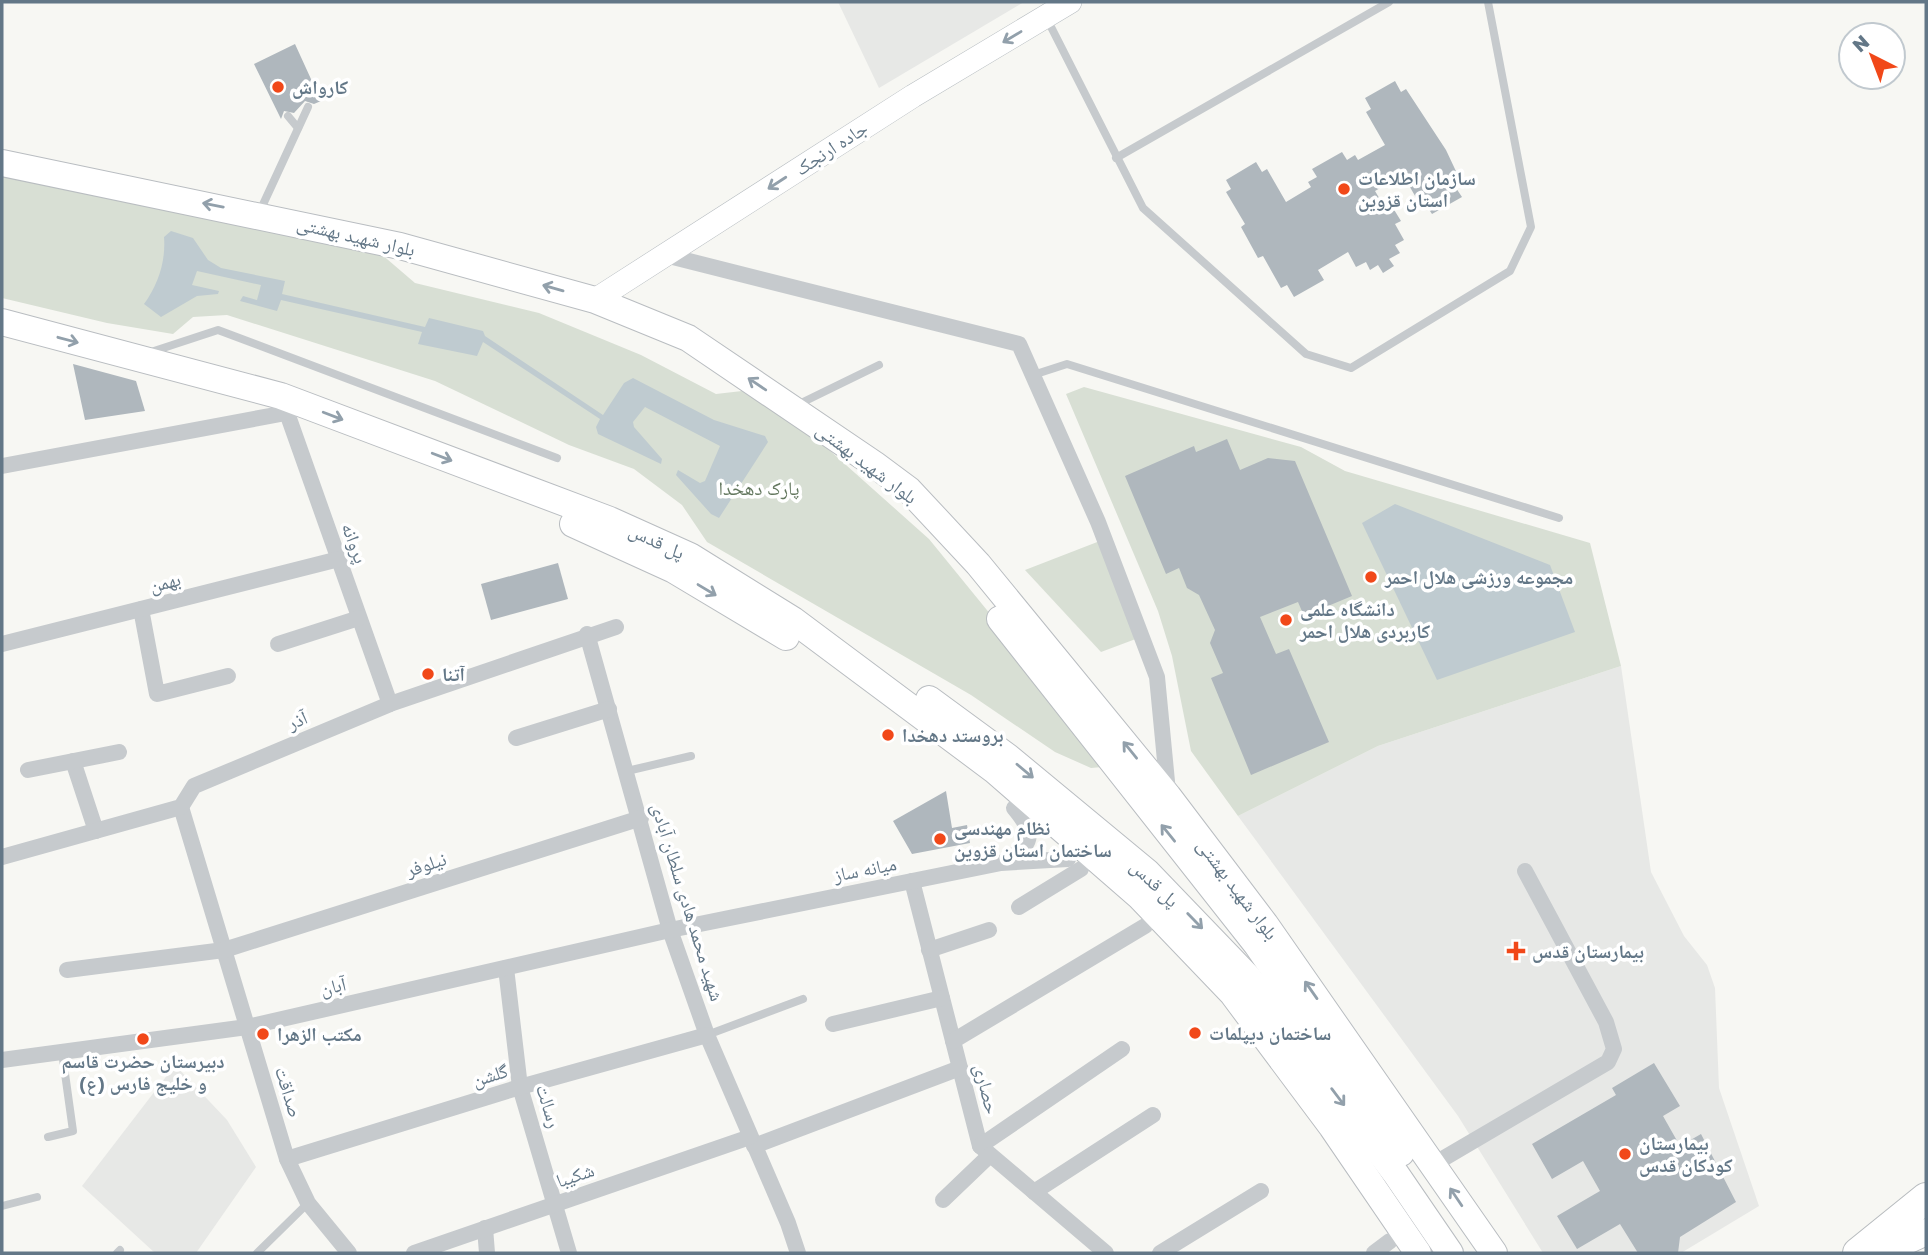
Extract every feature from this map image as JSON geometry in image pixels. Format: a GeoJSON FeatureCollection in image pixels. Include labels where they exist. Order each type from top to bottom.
{"type":"FeatureCollection","features":[{"type":"Feature","properties":{"kind":"highway"},"geometry":{"type":"LineString","coordinates":[[1858,1253],[1926,1198]]}},
{"type":"Feature","properties":{"kind":"main road","name":"بلوار شهید بهشتی"},"geometry":{"type":"LineString","coordinates":[[2,163],[259,214],[400,246],[596,300],[688,338],[874,464],[909,490],[978,564],[1168,796],[1265,924],[1413,1168],[1494,1253]]}},
{"type":"Feature","properties":{"kind":"main road"},"geometry":{"type":"LineString","coordinates":[[2,322],[135,358],[284,404],[483,480],[674,570],[769,626],[1014,808],[1145,926],[1216,1000],[1278,1076],[1388,1249]]}},
{"type":"Feature","properties":{"kind":"main road","name":"پل قدس"},"geometry":{"type":"LineString","coordinates":[[874,464],[899,500],[977,588],[1257,944],[1469,1253]]}},
{"type":"Feature","properties":{"kind":"main road","name":"پل قدس"},"geometry":{"type":"LineString","coordinates":[[483,480],[610,520],[703,564],[793,620],[994,770],[1140,897],[1232,993],[1332,1127],[1418,1253]]}},
{"type":"Feature","properties":{"kind":"main road","name":"پل قدس"},"geometry":{"type":"LineString","coordinates":[[703,564],[721,563],[795,601],[1008,757],[1147,872],[1248,977],[1413,1168],[1450,1253]]}},
{"type":"Feature","properties":{"kind":"main road"},"geometry":{"type":"LineString","coordinates":[[1881,1253],[1926,1232]]}},
{"type":"Feature","properties":{"kind":"street","name":"جاده ارنجک"},"geometry":{"type":"LineString","coordinates":[[596,300],[913,96],[1070,2]]}},
{"type":"Feature","properties":{"kind":"street"},"geometry":{"type":"LineString","coordinates":[[665,255],[1019,344],[1098,522],[1157,677],[1168,796]]}},
{"type":"Feature","properties":{"kind":"street"},"geometry":{"type":"LineString","coordinates":[[2,466],[284,404]]}},
{"type":"Feature","properties":{"kind":"street","name":"پروانه"},"geometry":{"type":"LineString","coordinates":[[284,404],[390,704]]}},
{"type":"Feature","properties":{"kind":"street","name":"بهمن"},"geometry":{"type":"LineString","coordinates":[[2,645],[339,559]]}},
{"type":"Feature","properties":{"kind":"street"},"geometry":{"type":"LineString","coordinates":[[141,610],[157,694],[228,676]]}},
{"type":"Feature","properties":{"kind":"street"},"geometry":{"type":"LineString","coordinates":[[278,644],[359,618]]}},
{"type":"Feature","properties":{"kind":"street","name":"آذر"},"geometry":{"type":"LineString","coordinates":[[181,807],[194,786],[390,704],[587,634],[616,627]]}},
{"type":"Feature","properties":{"kind":"street","name":"شهید محمد هادی سلطان آبادی"},"geometry":{"type":"LineString","coordinates":[[587,634],[641,818],[670,930],[707,1035],[798,1253]]}},
{"type":"Feature","properties":{"kind":"street"},"geometry":{"type":"LineString","coordinates":[[516,738],[609,709]]}},
{"type":"Feature","properties":{"kind":"street"},"geometry":{"type":"LineString","coordinates":[[28,770],[119,752]]}},
{"type":"Feature","properties":{"kind":"street"},"geometry":{"type":"LineString","coordinates":[[74,761],[96,831]]}},
{"type":"Feature","properties":{"kind":"street"},"geometry":{"type":"LineString","coordinates":[[2,857],[181,807]]}},
{"type":"Feature","properties":{"kind":"street","name":"صداقت"},"geometry":{"type":"LineString","coordinates":[[181,807],[287,1159],[308,1203],[349,1253]]}},
{"type":"Feature","properties":{"kind":"street"},"geometry":{"type":"LineString","coordinates":[[1001,863],[1015,855],[1030,838],[1030,830],[1014,808]]}},
{"type":"Feature","properties":{"kind":"street","name":"نیلوفر"},"geometry":{"type":"LineString","coordinates":[[67,970],[224,950],[641,818]]}},
{"type":"Feature","properties":{"kind":"street","name":"میانه ساز"},"geometry":{"type":"LineString","coordinates":[[670,930],[1001,863],[1074,864]]}},
{"type":"Feature","properties":{"kind":"street"},"geometry":{"type":"LineString","coordinates":[[1019,907],[1074,864]]}},
{"type":"Feature","properties":{"kind":"street"},"geometry":{"type":"LineString","coordinates":[[1413,1168],[1608,1062],[1614,1049],[1606,1022],[1525,871]]}},
{"type":"Feature","properties":{"kind":"street","name":"حصاری"},"geometry":{"type":"LineString","coordinates":[[912,881],[960,1068],[985,1150]]}},
{"type":"Feature","properties":{"kind":"street"},"geometry":{"type":"LineString","coordinates":[[953,1041],[1145,926]]}},
{"type":"Feature","properties":{"kind":"street","name":"آبان"},"geometry":{"type":"LineString","coordinates":[[2,1060],[247,1027],[670,930]]}},
{"type":"Feature","properties":{"kind":"street"},"geometry":{"type":"LineString","coordinates":[[929,950],[989,930]]}},
{"type":"Feature","properties":{"kind":"street","name":"رسالت"},"geometry":{"type":"LineString","coordinates":[[506,968],[520,1087],[557,1203],[569,1253]]}},
{"type":"Feature","properties":{"kind":"street"},"geometry":{"type":"LineString","coordinates":[[833,1024],[942,998]]}},
{"type":"Feature","properties":{"kind":"street","name":"گلشن"},"geometry":{"type":"LineString","coordinates":[[287,1159],[520,1087],[707,1035]]}},
{"type":"Feature","properties":{"kind":"street"},"geometry":{"type":"LineString","coordinates":[[943,1200],[985,1150],[1122,1049]]}},
{"type":"Feature","properties":{"kind":"street","name":"شکیبا"},"geometry":{"type":"LineString","coordinates":[[414,1253],[557,1203],[752,1141],[960,1068]]}},
{"type":"Feature","properties":{"kind":"street"},"geometry":{"type":"LineString","coordinates":[[1034,1192],[1153,1115]]}},
{"type":"Feature","properties":{"kind":"street"},"geometry":{"type":"LineString","coordinates":[[985,1150],[1107,1253]]}},
{"type":"Feature","properties":{"kind":"street"},"geometry":{"type":"LineString","coordinates":[[1160,1253],[1261,1191]]}},
{"type":"Feature","properties":{"kind":"street"},"geometry":{"type":"LineString","coordinates":[[485,1228],[487,1253]]}},
{"type":"Feature","properties":{"kind":"lane"},"geometry":{"type":"LineString","coordinates":[[1116,158],[1389,2]]}},
{"type":"Feature","properties":{"kind":"lane"},"geometry":{"type":"LineString","coordinates":[[1045,17],[1143,208],[1306,354],[1351,368],[1510,271],[1531,227],[1488,2]]}},
{"type":"Feature","properties":{"kind":"lane"},"geometry":{"type":"LineString","coordinates":[[259,214],[308,107]]}},
{"type":"Feature","properties":{"kind":"lane"},"geometry":{"type":"LineString","coordinates":[[288,116],[298,128]]}},
{"type":"Feature","properties":{"kind":"lane"},"geometry":{"type":"LineString","coordinates":[[135,358],[218,330],[557,458]]}},
{"type":"Feature","properties":{"kind":"lane"},"geometry":{"type":"LineString","coordinates":[[1033,375],[1067,364],[1559,518]]}},
{"type":"Feature","properties":{"kind":"lane"},"geometry":{"type":"LineString","coordinates":[[792,408],[879,365]]}},
{"type":"Feature","properties":{"kind":"lane"},"geometry":{"type":"LineString","coordinates":[[627,771],[691,756]]}},
{"type":"Feature","properties":{"kind":"lane"},"geometry":{"type":"LineString","coordinates":[[707,1035],[803,999]]}},
{"type":"Feature","properties":{"kind":"lane"},"geometry":{"type":"LineString","coordinates":[[48,1136],[73,1131],[61,1050]]}},
{"type":"Feature","properties":{"kind":"lane"},"geometry":{"type":"LineString","coordinates":[[2,1206],[37,1197]]}},
{"type":"Feature","properties":{"kind":"lane"},"geometry":{"type":"LineString","coordinates":[[257,1253],[308,1203]]}},
{"type":"Feature","properties":{"kind":"shaded area"},"geometry":{"type":"Polygon","coordinates":[[[838,2],[1024,2],[879,88],[838,2]]]}},
{"type":"Feature","properties":{"kind":"shaded area"},"geometry":{"type":"Polygon","coordinates":[[[171,231],[193,238],[208,260],[221,268],[285,281],[282,294],[425,327],[429,318],[483,331],[485,336],[603,415],[624,383],[633,378],[714,420],[765,436],[768,442],[719,518],[711,514],[676,475],[678,470],[700,483],[705,481],[720,446],[645,407],[633,422],[634,427],[662,459],[661,464],[598,434],[596,427],[600,419],[483,342],[477,356],[418,344],[422,332],[281,300],[277,311],[240,301],[243,296],[257,300],[261,285],[197,271],[192,285],[219,291],[218,294],[197,296],[161,317],[144,304],[160,272],[164,237],[171,231]]]}},
{"type":"Feature","properties":{"kind":"shaded area"},"geometry":{"type":"Polygon","coordinates":[[[1395,504],[1550,565],[1575,632],[1437,680],[1362,523],[1395,504]]]}},
{"type":"Feature","properties":{"kind":"shaded area","name":"بیمارستان قدس"},"geometry":{"type":"Polygon","coordinates":[[[1621,666],[1651,872],[1684,936],[1707,965],[1715,988],[1719,1088],[1759,1206],[1681,1253],[1543,1253],[1458,1116],[1238,816],[1378,746],[1621,666]]]}},
{"type":"Feature","properties":{"kind":"shaded area"},"geometry":{"type":"Polygon","coordinates":[[[175,1065],[227,1120],[256,1167],[196,1253],[155,1253],[82,1186],[175,1065]]]}},
{"type":"Feature","properties":{"kind":"green space","name":"پارک دهخدا"},"geometry":{"type":"Polygon","coordinates":[[[2,173],[380,253],[415,283],[539,313],[641,355],[716,394],[742,391],[809,432],[929,539],[1004,631],[1102,767],[1091,768],[1055,752],[971,695],[707,542],[682,505],[634,469],[569,445],[435,381],[227,315],[193,317],[173,334],[107,323],[2,298],[2,173]]]}},
{"type":"Feature","properties":{"kind":"green space","name":"مجموعه ورزشی هلال احمر"},"geometry":{"type":"Polygon","coordinates":[[[1084,387],[1301,447],[1345,471],[1590,543],[1621,666],[1378,746],[1238,816],[1191,751],[1172,656],[1158,611],[1066,394],[1084,387]]]}},
{"type":"Feature","properties":{"kind":"green space"},"geometry":{"type":"Polygon","coordinates":[[[1105,539],[1141,637],[1101,652],[1025,570],[1105,539]]]}},
{"type":"Feature","properties":{"kind":"building"},"geometry":{"type":"Polygon","coordinates":[[[295,44],[321,101],[314,104],[305,101],[294,113],[284,111],[281,119],[254,64],[295,44]]]}},
{"type":"Feature","properties":{"kind":"building","name":"سازمان اطلاعات استان قزوین"},"geometry":{"type":"Polygon","coordinates":[[[1395,81],[1401,92],[1406,89],[1446,150],[1462,184],[1456,188],[1462,197],[1432,214],[1426,205],[1422,208],[1403,175],[1375,191],[1387,211],[1393,208],[1401,221],[1395,224],[1404,240],[1395,245],[1400,253],[1389,259],[1394,266],[1383,273],[1378,265],[1370,270],[1366,262],[1356,267],[1348,252],[1318,270],[1324,280],[1294,297],[1287,285],[1281,288],[1263,256],[1258,258],[1241,227],[1245,224],[1226,192],[1231,189],[1226,180],[1256,162],[1262,172],[1267,169],[1286,202],[1311,187],[1308,182],[1317,177],[1312,169],[1342,152],[1347,160],[1355,155],[1358,160],[1385,145],[1366,112],[1371,109],[1365,98],[1395,81]]]}},
{"type":"Feature","properties":{"kind":"building"},"geometry":{"type":"Polygon","coordinates":[[[73,364],[136,381],[145,411],[85,420],[73,364]]]}},
{"type":"Feature","properties":{"kind":"building","name":"مجموعه ورزشی هلال احمر"},"geometry":{"type":"Polygon","coordinates":[[[1227,439],[1240,470],[1268,458],[1295,461],[1352,596],[1304,616],[1298,602],[1260,617],[1276,654],[1289,649],[1329,742],[1251,775],[1211,678],[1223,673],[1210,643],[1215,630],[1199,595],[1187,588],[1179,568],[1166,574],[1125,476],[1194,446],[1196,452],[1227,439]]]}},
{"type":"Feature","properties":{"kind":"building"},"geometry":{"type":"Polygon","coordinates":[[[558,563],[568,599],[491,620],[481,584],[558,563]]]}},
{"type":"Feature","properties":{"kind":"building"},"geometry":{"type":"Polygon","coordinates":[[[946,791],[952,828],[967,825],[970,843],[912,854],[893,821],[946,791]]]}},
{"type":"Feature","properties":{"kind":"building","name":"بیمارستان کودکان قدس"},"geometry":{"type":"Polygon","coordinates":[[[1654,1063],[1680,1106],[1663,1116],[1680,1146],[1701,1134],[1736,1202],[1680,1237],[1678,1253],[1638,1253],[1620,1224],[1577,1249],[1557,1216],[1600,1191],[1583,1161],[1552,1179],[1532,1144],[1616,1095],[1612,1088],[1654,1063]]]}},
{"type":"Feature","properties":{"kind":"place","name":"کارواش"},"geometry":{"type":"Point","coordinates":[278,87]}},
{"type":"Feature","properties":{"kind":"place","name":"سازمان اطلاعات استان قزوین"},"geometry":{"type":"Point","coordinates":[1344,189]}},
{"type":"Feature","properties":{"kind":"place","name":"مجموعه ورزشی هلال احمر"},"geometry":{"type":"Point","coordinates":[1371,577]}},
{"type":"Feature","properties":{"kind":"place","name":"دانشگاه علمی کاربردی هلال احمر"},"geometry":{"type":"Point","coordinates":[1286,620]}},
{"type":"Feature","properties":{"kind":"place","name":"آتنا"},"geometry":{"type":"Point","coordinates":[428,674]}},
{"type":"Feature","properties":{"kind":"place","name":"بروستد دهخدا"},"geometry":{"type":"Point","coordinates":[888,735]}},
{"type":"Feature","properties":{"kind":"place","name":"نظام مهندسی ساختمان استان قزوین"},"geometry":{"type":"Point","coordinates":[940,839]}},
{"type":"Feature","properties":{"kind":"place","name":"بیمارستان قدس"},"geometry":{"type":"Point","coordinates":[1516,951]}},
{"type":"Feature","properties":{"kind":"place","name":"ساختمان دیپلمات"},"geometry":{"type":"Point","coordinates":[1195,1033]}},
{"type":"Feature","properties":{"kind":"place","name":"مکتب الزهرا"},"geometry":{"type":"Point","coordinates":[263,1034]}},
{"type":"Feature","properties":{"kind":"place","name":"دبیرستان حضرت قاسم (ع) و خلیج فارس"},"geometry":{"type":"Point","coordinates":[143,1039]}},
{"type":"Feature","properties":{"kind":"place","name":"بیمارستان کودکان قدس"},"geometry":{"type":"Point","coordinates":[1625,1154]}}]}
